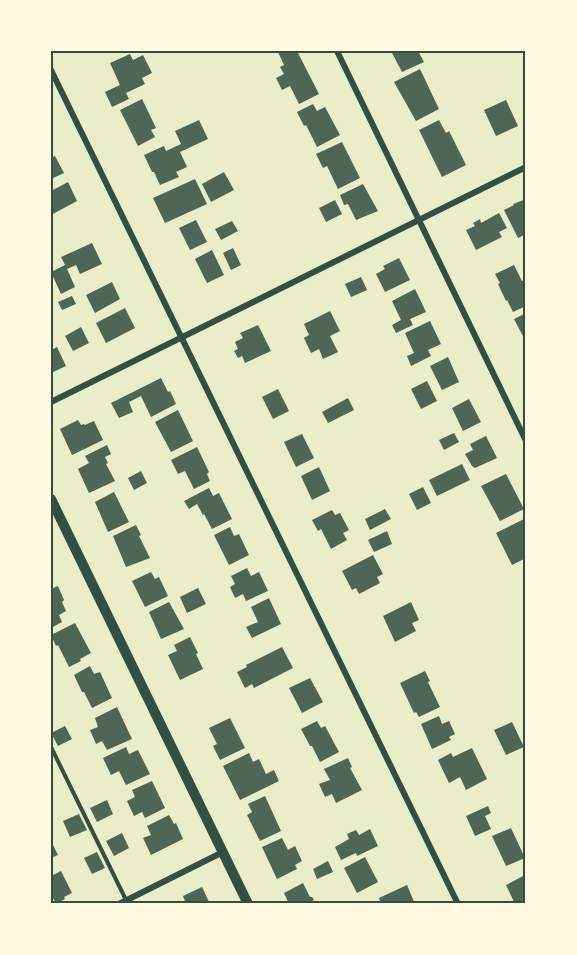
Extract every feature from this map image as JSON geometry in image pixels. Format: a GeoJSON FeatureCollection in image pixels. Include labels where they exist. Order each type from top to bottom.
{"type":"FeatureCollection","features":[{"type":"Feature","properties":{"kind":"street"},"geometry":{"type":"LineString","coordinates":[[337,51],[526,441]]}},
{"type":"Feature","properties":{"kind":"street"},"geometry":{"type":"LineString","coordinates":[[51,70],[458,904]]}},
{"type":"Feature","properties":{"kind":"street"},"geometry":{"type":"LineString","coordinates":[[51,402],[526,167]]}},
{"type":"Feature","properties":{"kind":"street"},"geometry":{"type":"LineString","coordinates":[[51,499],[248,904]]}},
{"type":"Feature","properties":{"kind":"street"},"geometry":{"type":"LineString","coordinates":[[119,904],[223,852]]}},
{"type":"Feature","properties":{"kind":"lane"},"geometry":{"type":"LineString","coordinates":[[51,747],[127,902]]}},
{"type":"Feature","properties":{"kind":"building"},"geometry":{"type":"Polygon","coordinates":[[[297,51],[319,94],[299,104],[290,86],[282,90],[276,78],[284,74],[280,67],[284,65],[278,52],[297,51]]]}},
{"type":"Feature","properties":{"kind":"building"},"geometry":{"type":"Polygon","coordinates":[[[391,51],[418,51],[424,62],[402,72],[391,51]]]}},
{"type":"Feature","properties":{"kind":"building"},"geometry":{"type":"Polygon","coordinates":[[[130,54],[133,60],[143,55],[152,73],[142,78],[145,84],[126,93],[129,99],[112,107],[105,92],[120,85],[110,63],[130,54]]]}},
{"type":"Feature","properties":{"kind":"building"},"geometry":{"type":"Polygon","coordinates":[[[420,69],[439,109],[416,121],[394,82],[420,69]]]}},
{"type":"Feature","properties":{"kind":"building"},"geometry":{"type":"Polygon","coordinates":[[[142,99],[156,128],[151,130],[155,137],[138,146],[120,110],[142,99]]]}},
{"type":"Feature","properties":{"kind":"building"},"geometry":{"type":"Polygon","coordinates":[[[506,100],[518,126],[496,136],[484,110],[506,100]]]}},
{"type":"Feature","properties":{"kind":"building"},"geometry":{"type":"Polygon","coordinates":[[[313,104],[317,111],[325,107],[340,135],[317,147],[297,112],[313,104]]]}},
{"type":"Feature","properties":{"kind":"building"},"geometry":{"type":"Polygon","coordinates":[[[199,120],[208,139],[180,152],[187,167],[176,172],[179,177],[160,185],[144,155],[164,146],[166,151],[181,144],[175,131],[199,120]]]}},
{"type":"Feature","properties":{"kind":"building"},"geometry":{"type":"Polygon","coordinates":[[[439,120],[446,133],[449,131],[466,165],[442,177],[419,130],[439,120]]]}},
{"type":"Feature","properties":{"kind":"building"},"geometry":{"type":"Polygon","coordinates":[[[342,142],[360,178],[338,189],[327,166],[323,168],[316,154],[342,142]]]}},
{"type":"Feature","properties":{"kind":"building"},"geometry":{"type":"Polygon","coordinates":[[[55,156],[64,173],[51,179],[51,158],[55,156]]]}},
{"type":"Feature","properties":{"kind":"building"},"geometry":{"type":"Polygon","coordinates":[[[224,172],[234,190],[211,202],[202,184],[224,172]]]}},
{"type":"Feature","properties":{"kind":"building"},"geometry":{"type":"Polygon","coordinates":[[[195,179],[207,204],[165,223],[153,198],[195,179]]]}},
{"type":"Feature","properties":{"kind":"building"},"geometry":{"type":"Polygon","coordinates":[[[68,182],[77,201],[51,215],[51,191],[68,182]]]}},
{"type":"Feature","properties":{"kind":"building"},"geometry":{"type":"Polygon","coordinates":[[[363,184],[378,211],[356,220],[348,204],[344,205],[340,195],[363,184]]]}},
{"type":"Feature","properties":{"kind":"building"},"geometry":{"type":"Polygon","coordinates":[[[526,199],[526,234],[518,238],[504,210],[526,199]]]}},
{"type":"Feature","properties":{"kind":"building"},"geometry":{"type":"Polygon","coordinates":[[[335,200],[342,214],[326,222],[319,208],[335,200]]]}},
{"type":"Feature","properties":{"kind":"building"},"geometry":{"type":"Polygon","coordinates":[[[499,213],[507,228],[499,232],[502,237],[476,250],[466,230],[475,226],[473,223],[480,219],[481,223],[499,213]]]}},
{"type":"Feature","properties":{"kind":"building"},"geometry":{"type":"Polygon","coordinates":[[[196,220],[207,242],[190,250],[179,228],[196,220]]]}},
{"type":"Feature","properties":{"kind":"building"},"geometry":{"type":"Polygon","coordinates":[[[232,221],[238,231],[221,240],[215,229],[232,221]]]}},
{"type":"Feature","properties":{"kind":"building"},"geometry":{"type":"Polygon","coordinates":[[[92,243],[102,264],[80,274],[76,265],[67,269],[75,287],[61,294],[51,272],[65,265],[61,257],[92,243]]]}},
{"type":"Feature","properties":{"kind":"building"},"geometry":{"type":"Polygon","coordinates":[[[233,248],[241,265],[231,270],[223,253],[233,248]]]}},
{"type":"Feature","properties":{"kind":"building"},"geometry":{"type":"Polygon","coordinates":[[[212,250],[224,275],[207,283],[195,259],[212,250]]]}},
{"type":"Feature","properties":{"kind":"building"},"geometry":{"type":"Polygon","coordinates":[[[399,258],[410,280],[385,292],[376,274],[385,269],[383,266],[399,258]]]}},
{"type":"Feature","properties":{"kind":"building"},"geometry":{"type":"Polygon","coordinates":[[[514,265],[522,281],[526,280],[526,306],[513,312],[495,274],[514,265]]]}},
{"type":"Feature","properties":{"kind":"building"},"geometry":{"type":"Polygon","coordinates":[[[361,277],[367,290],[351,297],[345,284],[361,277]]]}},
{"type":"Feature","properties":{"kind":"building"},"geometry":{"type":"Polygon","coordinates":[[[112,282],[120,299],[95,313],[86,295],[112,282]]]}},
{"type":"Feature","properties":{"kind":"building"},"geometry":{"type":"Polygon","coordinates":[[[415,289],[426,312],[410,319],[413,325],[396,333],[392,325],[401,320],[392,301],[415,289]]]}},
{"type":"Feature","properties":{"kind":"building"},"geometry":{"type":"Polygon","coordinates":[[[72,296],[76,304],[62,310],[58,302],[72,296]]]}},
{"type":"Feature","properties":{"kind":"building"},"geometry":{"type":"Polygon","coordinates":[[[125,308],[135,328],[106,343],[96,323],[125,308]]]}},
{"type":"Feature","properties":{"kind":"building"},"geometry":{"type":"Polygon","coordinates":[[[330,311],[340,331],[330,336],[338,352],[323,359],[319,349],[311,353],[304,338],[309,335],[304,324],[330,311]]]}},
{"type":"Feature","properties":{"kind":"building"},"geometry":{"type":"Polygon","coordinates":[[[526,313],[526,342],[514,319],[526,313]]]}},
{"type":"Feature","properties":{"kind":"building"},"geometry":{"type":"Polygon","coordinates":[[[430,321],[441,344],[428,350],[431,356],[411,366],[407,356],[414,353],[405,333],[430,321]]]}},
{"type":"Feature","properties":{"kind":"building"},"geometry":{"type":"Polygon","coordinates":[[[258,325],[271,351],[245,363],[242,356],[238,358],[234,351],[238,349],[235,342],[243,338],[240,333],[258,325]]]}},
{"type":"Feature","properties":{"kind":"building"},"geometry":{"type":"Polygon","coordinates":[[[81,327],[89,343],[73,351],[65,336],[81,327]]]}},
{"type":"Feature","properties":{"kind":"building"},"geometry":{"type":"Polygon","coordinates":[[[57,347],[66,366],[51,373],[51,350],[57,347]]]}},
{"type":"Feature","properties":{"kind":"building"},"geometry":{"type":"Polygon","coordinates":[[[448,357],[459,382],[442,390],[430,366],[448,357]]]}},
{"type":"Feature","properties":{"kind":"building"},"geometry":{"type":"Polygon","coordinates":[[[161,378],[176,404],[151,417],[141,396],[129,402],[133,412],[119,418],[111,403],[161,378]]]}},
{"type":"Feature","properties":{"kind":"building"},"geometry":{"type":"Polygon","coordinates":[[[427,381],[437,401],[421,409],[411,389],[427,381]]]}},
{"type":"Feature","properties":{"kind":"building"},"geometry":{"type":"Polygon","coordinates":[[[278,389],[289,411],[273,419],[262,397],[278,389]]]}},
{"type":"Feature","properties":{"kind":"building"},"geometry":{"type":"Polygon","coordinates":[[[348,398],[354,410],[328,423],[322,412],[348,398]]]}},
{"type":"Feature","properties":{"kind":"building"},"geometry":{"type":"Polygon","coordinates":[[[469,399],[481,422],[463,431],[452,408],[469,399]]]}},
{"type":"Feature","properties":{"kind":"building"},"geometry":{"type":"Polygon","coordinates":[[[178,410],[193,441],[171,452],[155,422],[178,410]]]}},
{"type":"Feature","properties":{"kind":"building"},"geometry":{"type":"Polygon","coordinates":[[[78,420],[81,425],[94,421],[103,440],[72,455],[60,429],[78,420]]]}},
{"type":"Feature","properties":{"kind":"building"},"geometry":{"type":"Polygon","coordinates":[[[454,433],[459,442],[444,450],[439,440],[454,433]]]}},
{"type":"Feature","properties":{"kind":"building"},"geometry":{"type":"Polygon","coordinates":[[[302,434],[314,458],[296,467],[284,442],[302,434]]]}},
{"type":"Feature","properties":{"kind":"building"},"geometry":{"type":"Polygon","coordinates":[[[486,436],[497,458],[475,468],[465,454],[473,450],[470,444],[486,436]]]}},
{"type":"Feature","properties":{"kind":"building"},"geometry":{"type":"Polygon","coordinates":[[[107,445],[111,454],[105,457],[108,463],[106,464],[115,481],[89,493],[78,469],[89,463],[85,456],[107,445]]]}},
{"type":"Feature","properties":{"kind":"building"},"geometry":{"type":"Polygon","coordinates":[[[197,447],[209,472],[207,474],[210,481],[194,489],[185,471],[178,474],[171,460],[197,447]]]}},
{"type":"Feature","properties":{"kind":"building"},"geometry":{"type":"Polygon","coordinates":[[[462,464],[470,480],[437,496],[429,480],[462,464]]]}},
{"type":"Feature","properties":{"kind":"building"},"geometry":{"type":"Polygon","coordinates":[[[319,467],[330,491],[312,500],[301,476],[319,467]]]}},
{"type":"Feature","properties":{"kind":"building"},"geometry":{"type":"Polygon","coordinates":[[[141,471],[147,483],[134,490],[128,478],[141,471]]]}},
{"type":"Feature","properties":{"kind":"building"},"geometry":{"type":"Polygon","coordinates":[[[506,474],[524,509],[500,521],[481,486],[506,474]]]}},
{"type":"Feature","properties":{"kind":"building"},"geometry":{"type":"Polygon","coordinates":[[[423,487],[431,503],[417,510],[409,494],[423,487]]]}},
{"type":"Feature","properties":{"kind":"building"},"geometry":{"type":"Polygon","coordinates":[[[209,488],[213,496],[219,493],[232,519],[212,529],[197,504],[189,509],[184,501],[209,488]]]}},
{"type":"Feature","properties":{"kind":"building"},"geometry":{"type":"Polygon","coordinates":[[[114,492],[129,522],[108,532],[95,502],[114,492]]]}},
{"type":"Feature","properties":{"kind":"building"},"geometry":{"type":"Polygon","coordinates":[[[385,509],[391,519],[370,530],[365,519],[385,509]]]}},
{"type":"Feature","properties":{"kind":"building"},"geometry":{"type":"Polygon","coordinates":[[[332,510],[335,515],[340,513],[349,530],[343,533],[347,540],[331,549],[321,529],[318,531],[312,520],[332,510]]]}},
{"type":"Feature","properties":{"kind":"building"},"geometry":{"type":"Polygon","coordinates":[[[526,518],[526,558],[512,565],[496,533],[526,518]]]}},
{"type":"Feature","properties":{"kind":"building"},"geometry":{"type":"Polygon","coordinates":[[[136,525],[150,558],[126,567],[113,536],[136,525]]]}},
{"type":"Feature","properties":{"kind":"building"},"geometry":{"type":"Polygon","coordinates":[[[230,527],[234,536],[239,534],[249,555],[229,565],[214,535],[230,527]]]}},
{"type":"Feature","properties":{"kind":"building"},"geometry":{"type":"Polygon","coordinates":[[[387,531],[392,544],[374,552],[368,540],[387,531]]]}},
{"type":"Feature","properties":{"kind":"building"},"geometry":{"type":"Polygon","coordinates":[[[373,555],[383,574],[377,577],[380,583],[359,594],[356,588],[352,590],[342,571],[373,555]]]}},
{"type":"Feature","properties":{"kind":"building"},"geometry":{"type":"Polygon","coordinates":[[[247,568],[251,576],[259,572],[268,591],[246,601],[243,594],[235,598],[230,587],[235,584],[231,576],[247,568]]]}},
{"type":"Feature","properties":{"kind":"building"},"geometry":{"type":"Polygon","coordinates":[[[151,572],[155,579],[159,577],[168,596],[145,607],[132,581],[151,572]]]}},
{"type":"Feature","properties":{"kind":"building"},"geometry":{"type":"Polygon","coordinates":[[[58,586],[66,611],[59,615],[62,622],[51,628],[51,589],[58,586]]]}},
{"type":"Feature","properties":{"kind":"building"},"geometry":{"type":"Polygon","coordinates":[[[198,588],[206,604],[187,613],[180,597],[198,588]]]}},
{"type":"Feature","properties":{"kind":"building"},"geometry":{"type":"Polygon","coordinates":[[[269,598],[281,624],[252,638],[246,627],[258,622],[251,607],[269,598]]]}},
{"type":"Feature","properties":{"kind":"building"},"geometry":{"type":"Polygon","coordinates":[[[169,602],[184,629],[161,639],[149,612],[169,602]]]}},
{"type":"Feature","properties":{"kind":"building"},"geometry":{"type":"Polygon","coordinates":[[[411,602],[419,620],[412,623],[416,631],[395,642],[383,616],[411,602]]]}},
{"type":"Feature","properties":{"kind":"building"},"geometry":{"type":"Polygon","coordinates":[[[75,623],[91,653],[69,667],[51,635],[75,623]]]}},
{"type":"Feature","properties":{"kind":"building"},"geometry":{"type":"Polygon","coordinates":[[[190,637],[203,669],[180,680],[168,655],[177,651],[174,645],[190,637]]]}},
{"type":"Feature","properties":{"kind":"building"},"geometry":{"type":"Polygon","coordinates":[[[282,647],[293,668],[254,688],[252,684],[245,688],[237,672],[282,647]]]}},
{"type":"Feature","properties":{"kind":"building"},"geometry":{"type":"Polygon","coordinates":[[[90,666],[94,674],[100,672],[112,698],[92,708],[74,675],[90,666]]]}},
{"type":"Feature","properties":{"kind":"building"},"geometry":{"type":"Polygon","coordinates":[[[425,671],[440,707],[419,717],[416,712],[414,713],[400,683],[425,671]]]}},
{"type":"Feature","properties":{"kind":"building"},"geometry":{"type":"Polygon","coordinates":[[[310,678],[323,702],[302,713],[289,688],[310,678]]]}},
{"type":"Feature","properties":{"kind":"building"},"geometry":{"type":"Polygon","coordinates":[[[117,707],[132,739],[107,750],[102,741],[96,744],[90,730],[98,727],[95,718],[117,707]]]}},
{"type":"Feature","properties":{"kind":"building"},"geometry":{"type":"Polygon","coordinates":[[[439,716],[442,724],[449,721],[455,734],[449,737],[451,740],[432,749],[421,724],[439,716]]]}},
{"type":"Feature","properties":{"kind":"building"},"geometry":{"type":"Polygon","coordinates":[[[230,718],[245,748],[220,760],[213,746],[217,744],[209,728],[230,718]]]}},
{"type":"Feature","properties":{"kind":"building"},"geometry":{"type":"Polygon","coordinates":[[[317,721],[321,728],[325,726],[339,752],[320,762],[301,729],[317,721]]]}},
{"type":"Feature","properties":{"kind":"building"},"geometry":{"type":"Polygon","coordinates":[[[512,722],[524,747],[506,755],[494,730],[512,722]]]}},
{"type":"Feature","properties":{"kind":"building"},"geometry":{"type":"Polygon","coordinates":[[[65,726],[72,739],[58,746],[51,733],[65,726]]]}},
{"type":"Feature","properties":{"kind":"building"},"geometry":{"type":"Polygon","coordinates":[[[126,747],[129,754],[138,750],[150,774],[126,785],[119,771],[111,775],[103,758],[126,747]]]}},
{"type":"Feature","properties":{"kind":"building"},"geometry":{"type":"Polygon","coordinates":[[[472,748],[487,779],[466,790],[460,777],[449,783],[438,760],[451,753],[453,757],[472,748]]]}},
{"type":"Feature","properties":{"kind":"building"},"geometry":{"type":"Polygon","coordinates":[[[249,753],[253,762],[259,759],[266,774],[274,770],[279,781],[240,800],[223,766],[249,753]]]}},
{"type":"Feature","properties":{"kind":"building"},"geometry":{"type":"Polygon","coordinates":[[[348,758],[352,767],[350,768],[362,790],[336,803],[332,794],[325,797],[319,784],[330,780],[324,769],[348,758]]]}},
{"type":"Feature","properties":{"kind":"building"},"geometry":{"type":"Polygon","coordinates":[[[152,781],[165,808],[145,818],[142,812],[134,816],[127,801],[135,797],[132,790],[152,781]]]}},
{"type":"Feature","properties":{"kind":"building"},"geometry":{"type":"Polygon","coordinates":[[[265,796],[281,831],[260,841],[247,815],[252,812],[248,804],[265,796]]]}},
{"type":"Feature","properties":{"kind":"building"},"geometry":{"type":"Polygon","coordinates":[[[107,800],[113,814],[97,822],[90,808],[107,800]]]}},
{"type":"Feature","properties":{"kind":"building"},"geometry":{"type":"Polygon","coordinates":[[[488,806],[491,813],[485,816],[491,829],[475,836],[466,816],[488,806]]]}},
{"type":"Feature","properties":{"kind":"building"},"geometry":{"type":"Polygon","coordinates":[[[79,814],[87,830],[70,837],[63,821],[79,814]]]}},
{"type":"Feature","properties":{"kind":"building"},"geometry":{"type":"Polygon","coordinates":[[[169,815],[174,824],[176,823],[183,839],[151,855],[143,838],[151,835],[147,826],[169,815]]]}},
{"type":"Feature","properties":{"kind":"building"},"geometry":{"type":"Polygon","coordinates":[[[511,828],[525,858],[506,866],[492,836],[511,828]]]}},
{"type":"Feature","properties":{"kind":"building"},"geometry":{"type":"Polygon","coordinates":[[[370,829],[378,846],[357,856],[356,853],[341,860],[335,847],[349,839],[347,834],[356,830],[359,835],[370,829]]]}},
{"type":"Feature","properties":{"kind":"building"},"geometry":{"type":"Polygon","coordinates":[[[122,833],[129,848],[114,856],[106,841],[122,833]]]}},
{"type":"Feature","properties":{"kind":"building"},"geometry":{"type":"Polygon","coordinates":[[[282,838],[288,850],[295,846],[302,861],[295,865],[297,869],[277,879],[262,847],[282,838]]]}},
{"type":"Feature","properties":{"kind":"building"},"geometry":{"type":"Polygon","coordinates":[[[53,845],[58,855],[51,858],[51,846],[53,845]]]}},
{"type":"Feature","properties":{"kind":"building"},"geometry":{"type":"Polygon","coordinates":[[[97,852],[105,868],[92,874],[84,858],[97,852]]]}},
{"type":"Feature","properties":{"kind":"building"},"geometry":{"type":"Polygon","coordinates":[[[365,857],[378,882],[357,893],[344,868],[365,857]]]}},
{"type":"Feature","properties":{"kind":"building"},"geometry":{"type":"Polygon","coordinates":[[[328,861],[333,872],[317,879],[313,869],[328,861]]]}},
{"type":"Feature","properties":{"kind":"building"},"geometry":{"type":"Polygon","coordinates":[[[61,871],[72,893],[56,904],[51,894],[51,876],[61,871]]]}},
{"type":"Feature","properties":{"kind":"building"},"geometry":{"type":"Polygon","coordinates":[[[525,875],[526,904],[515,904],[506,885],[525,875]]]}},
{"type":"Feature","properties":{"kind":"building"},"geometry":{"type":"Polygon","coordinates":[[[303,883],[314,900],[313,904],[289,904],[284,893],[303,883]]]}},
{"type":"Feature","properties":{"kind":"building"},"geometry":{"type":"Polygon","coordinates":[[[407,885],[415,904],[381,904],[379,898],[407,885]]]}},
{"type":"Feature","properties":{"kind":"building"},"geometry":{"type":"Polygon","coordinates":[[[202,887],[210,904],[186,904],[183,896],[202,887]]]}}]}
